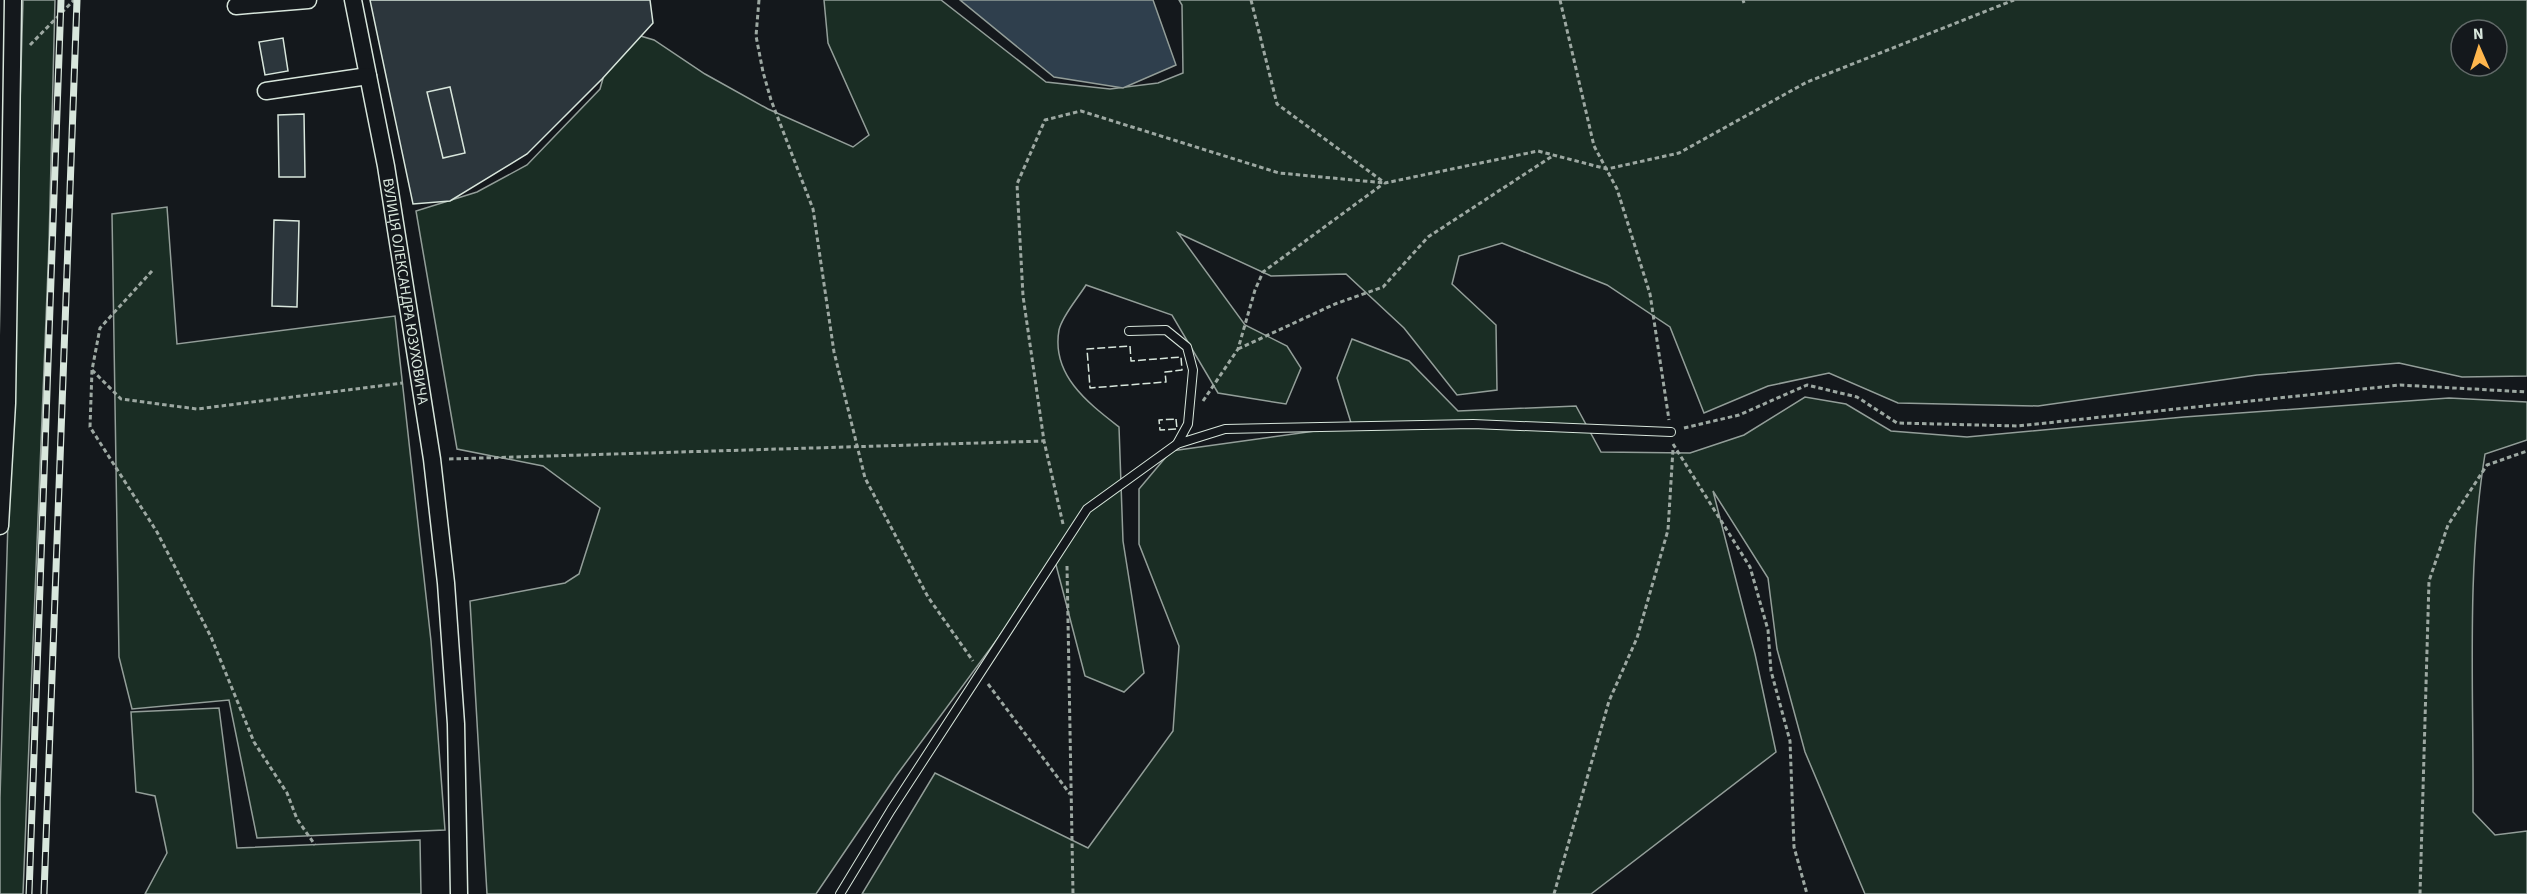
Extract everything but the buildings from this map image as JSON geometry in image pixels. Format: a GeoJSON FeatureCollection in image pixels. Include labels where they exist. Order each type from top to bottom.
{"type":"FeatureCollection","features":[{"type":"Feature","properties":{"kind":"street"},"geometry":{"type":"LineString","coordinates":[[0,526],[7,404],[13,0]]}},
{"type":"Feature","properties":{"kind":"street"},"geometry":{"type":"LineString","coordinates":[[236,6],[308,0]]}},
{"type":"Feature","properties":{"kind":"street","name":"ВУЛИЦЯ ОЛЕКСАНДРА ЮЗУХОВИЧА"},"geometry":{"type":"LineString","coordinates":[[353,0],[386,166],[417,381],[432,459],[446,583],[456,724],[459,894]]}},
{"type":"Feature","properties":{"kind":"street"},"geometry":{"type":"LineString","coordinates":[[266,91],[368,76]]}},
{"type":"Feature","properties":{"kind":"lane"},"geometry":{"type":"LineString","coordinates":[[1129,331],[1166,330],[1187,347],[1192,370],[1188,424],[1177,444]]}},
{"type":"Feature","properties":{"kind":"lane"},"geometry":{"type":"LineString","coordinates":[[840,894],[980,672],[1087,509],[1177,444],[1225,429],[1473,424],[1671,432]]}},
{"type":"Feature","properties":{"kind":"path"},"geometry":{"type":"LineString","coordinates":[[12,63],[74,0]]}},
{"type":"Feature","properties":{"kind":"path"},"geometry":{"type":"LineString","coordinates":[[759,0],[756,36],[763,72],[771,100],[813,210],[834,352],[865,478],[928,597],[1071,795]]}},
{"type":"Feature","properties":{"kind":"path"},"geometry":{"type":"LineString","coordinates":[[1251,0],[1276,104],[1385,183]]}},
{"type":"Feature","properties":{"kind":"path"},"geometry":{"type":"LineString","coordinates":[[1554,894],[1609,701],[1637,639],[1668,530],[1673,447],[1650,294],[1617,189],[1594,146],[1560,0]]}},
{"type":"Feature","properties":{"kind":"path"},"geometry":{"type":"LineString","coordinates":[[1073,894],[1067,540],[1044,441],[1023,296],[1017,184],[1046,120],[1081,111],[1279,173],[1385,183],[1539,151],[1607,170],[1679,153],[1807,82],[2014,0]]}},
{"type":"Feature","properties":{"kind":"path"},"geometry":{"type":"LineString","coordinates":[[1238,349],[1335,304],[1383,286],[1428,237],[1554,155]]}},
{"type":"Feature","properties":{"kind":"path"},"geometry":{"type":"LineString","coordinates":[[1188,424],[1238,349],[1255,290],[1263,272],[1385,183]]}},
{"type":"Feature","properties":{"kind":"path"},"geometry":{"type":"LineString","coordinates":[[152,271],[100,328],[92,370],[90,427],[158,532],[211,637],[254,742],[287,793],[297,819],[315,845]]}},
{"type":"Feature","properties":{"kind":"path"},"geometry":{"type":"LineString","coordinates":[[92,370],[121,399],[197,409],[417,381]]}},
{"type":"Feature","properties":{"kind":"path"},"geometry":{"type":"LineString","coordinates":[[1671,432],[1739,415],[1807,385],[1857,397],[1897,423],[2018,426],[2400,385],[2527,392]]}},
{"type":"Feature","properties":{"kind":"path"},"geometry":{"type":"LineString","coordinates":[[432,459],[1044,441]]}},
{"type":"Feature","properties":{"kind":"path"},"geometry":{"type":"LineString","coordinates":[[1673,447],[1750,567],[1768,630],[1771,671],[1790,741],[1794,847],[1807,894]]}},
{"type":"Feature","properties":{"kind":"path"},"geometry":{"type":"LineString","coordinates":[[2420,894],[2429,581],[2448,525],[2487,465],[2527,451]]}},
{"type":"Feature","properties":{"kind":"green space"},"geometry":{"type":"Polygon","coordinates":[[[23,0],[55,0],[49,244],[23,894],[0,894],[0,798],[23,0]]]}},
{"type":"Feature","properties":{"kind":"green space"},"geometry":{"type":"Polygon","coordinates":[[[824,0],[941,0],[1046,82],[1110,89],[1158,83],[1183,73],[1182,5],[1179,0],[2527,0],[2527,376],[2462,377],[2399,363],[2257,375],[2038,406],[1898,403],[1829,373],[1768,386],[1704,413],[1670,327],[1607,285],[1502,243],[1459,256],[1452,284],[1496,325],[1497,390],[1457,395],[1404,328],[1346,274],[1271,276],[1178,233],[1245,325],[1287,346],[1301,368],[1286,404],[1218,393],[1172,315],[1086,285],[1063,319],[1059,330],[1058,346],[1066,374],[1084,398],[1119,427],[1123,541],[1144,673],[1124,692],[1085,676],[1055,561],[896,776],[816,894],[487,894],[470,601],[565,583],[579,574],[600,508],[543,466],[457,449],[416,211],[477,192],[527,165],[600,89],[617,29],[654,40],[705,74],[768,109],[853,147],[869,135],[828,43],[824,0]]]}},
{"type":"Feature","properties":{"kind":"green space"},"geometry":{"type":"Polygon","coordinates":[[[167,207],[177,344],[395,316],[431,641],[445,830],[257,838],[229,700],[132,709],[119,657],[112,214],[167,207]]]}},
{"type":"Feature","properties":{"kind":"green space"},"geometry":{"type":"Polygon","coordinates":[[[1352,339],[1409,361],[1458,411],[1576,406],[1601,452],[1690,453],[1744,435],[1805,397],[1846,404],[1891,431],[1967,437],[2184,417],[2449,398],[2527,402],[2527,440],[2485,454],[2475,543],[2472,677],[2473,812],[2495,835],[2527,831],[2527,894],[1865,894],[1805,752],[1777,649],[1768,578],[1713,491],[1755,654],[1776,752],[1591,894],[862,894],[935,773],[1088,848],[1173,731],[1179,646],[1139,544],[1139,489],[1171,451],[1352,426],[1337,378],[1352,339]]]}},
{"type":"Feature","properties":{"kind":"green space"},"geometry":{"type":"Polygon","coordinates":[[[219,708],[237,848],[420,840],[421,894],[145,894],[167,853],[155,796],[136,792],[131,712],[219,708]]]}},
{"type":"Feature","properties":{"kind":"water"},"geometry":{"type":"Polygon","coordinates":[[[960,0],[1153,0],[1176,65],[1123,88],[1054,77],[960,0]]]}},
{"type":"Feature","properties":{"kind":"railway"},"geometry":{"type":"LineString","coordinates":[[29,894],[61,0]]}},
{"type":"Feature","properties":{"kind":"railway"},"geometry":{"type":"LineString","coordinates":[[44,894],[77,0]]}},
{"type":"Feature","properties":{"kind":"fence"},"geometry":{"type":"LineString","coordinates":[[1130,346],[1131,361],[1181,357],[1182,370],[1165,372],[1166,382],[1090,388],[1087,349],[1130,346]]}},
{"type":"Feature","properties":{"kind":"fence"},"geometry":{"type":"LineString","coordinates":[[1176,419],[1177,429],[1160,430],[1159,420],[1176,419]]}}]}
